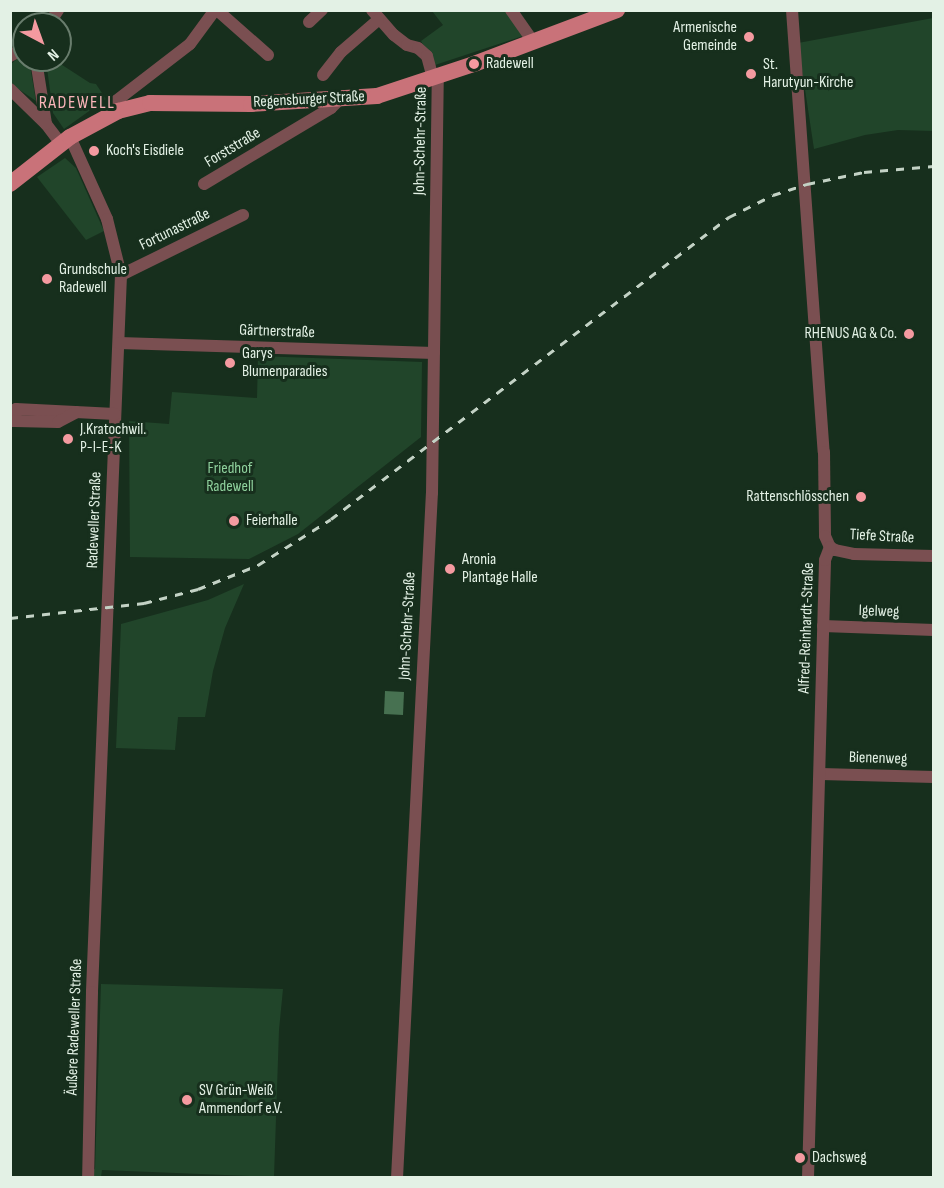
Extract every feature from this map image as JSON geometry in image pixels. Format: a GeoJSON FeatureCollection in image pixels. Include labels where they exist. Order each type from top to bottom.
{"type":"FeatureCollection","features":[{"type":"Feature","properties":{"kind":"main road","name":"Regensburger Straße"},"geometry":{"type":"LineString","coordinates":[[10,184],[66,141],[118,111],[150,102],[251,104],[377,96],[617,10]]}},
{"type":"Feature","properties":{"kind":"street"},"geometry":{"type":"LineString","coordinates":[[118,111],[116,101],[190,44],[216,10],[268,55]]}},
{"type":"Feature","properties":{"kind":"street"},"geometry":{"type":"LineString","coordinates":[[309,22],[322,10]]}},
{"type":"Feature","properties":{"kind":"street"},"geometry":{"type":"LineString","coordinates":[[511,10],[533,42]]}},
{"type":"Feature","properties":{"kind":"street","name":"Alfred-Reinhardt-Straße"},"geometry":{"type":"LineString","coordinates":[[792,10],[824,452],[825,536],[830,546],[825,560],[821,774],[808,1178]]}},
{"type":"Feature","properties":{"kind":"street"},"geometry":{"type":"LineString","coordinates":[[323,75],[375,15],[407,45],[418,48],[427,56],[435,77]]}},
{"type":"Feature","properties":{"kind":"street"},"geometry":{"type":"LineString","coordinates":[[38,72],[46,124]]}},
{"type":"Feature","properties":{"kind":"street","name":"John-Schehr-Straße"},"geometry":{"type":"LineString","coordinates":[[397,1178],[432,493],[435,77]]}},
{"type":"Feature","properties":{"kind":"street","name":"Radeweller Straße"},"geometry":{"type":"LineString","coordinates":[[10,89],[66,141],[107,219],[121,275],[97,878]]}},
{"type":"Feature","properties":{"kind":"street","name":"Forststraße"},"geometry":{"type":"LineString","coordinates":[[204,184],[331,108],[339,100]]}},
{"type":"Feature","properties":{"kind":"street","name":"Fortunastraße"},"geometry":{"type":"LineString","coordinates":[[121,275],[243,215]]}},
{"type":"Feature","properties":{"kind":"street","name":"Gärtnerstraße"},"geometry":{"type":"LineString","coordinates":[[119,343],[434,353]]}},
{"type":"Feature","properties":{"kind":"street"},"geometry":{"type":"LineString","coordinates":[[13,421],[15,409],[115,414]]}},
{"type":"Feature","properties":{"kind":"street","name":"Tiefe Straße"},"geometry":{"type":"LineString","coordinates":[[830,546],[835,550],[854,554],[933,556]]}},
{"type":"Feature","properties":{"kind":"street","name":"Igelweg"},"geometry":{"type":"LineString","coordinates":[[824,626],[933,630]]}},
{"type":"Feature","properties":{"kind":"street","name":"Bienenweg"},"geometry":{"type":"LineString","coordinates":[[821,774],[933,777]]}},
{"type":"Feature","properties":{"kind":"street","name":"Äußere Radeweller Straße"},"geometry":{"type":"LineString","coordinates":[[88,1178],[97,878]]}},
{"type":"Feature","properties":{"kind":"green space"},"geometry":{"type":"Polygon","coordinates":[[[432,11],[506,11],[523,36],[435,65],[421,41],[443,25],[432,11]]]}},
{"type":"Feature","properties":{"kind":"green space"},"geometry":{"type":"Polygon","coordinates":[[[933,18],[933,131],[898,130],[865,135],[814,149],[798,43],[933,18]]]}},
{"type":"Feature","properties":{"kind":"green space"},"geometry":{"type":"Polygon","coordinates":[[[11,64],[12,72],[31,72],[36,101],[11,84],[11,64]]]}},
{"type":"Feature","properties":{"kind":"green space"},"geometry":{"type":"Polygon","coordinates":[[[72,71],[90,83],[96,84],[106,99],[64,129],[53,113],[48,72],[72,71]]]}},
{"type":"Feature","properties":{"kind":"green space"},"geometry":{"type":"Polygon","coordinates":[[[65,158],[76,168],[104,231],[86,240],[37,177],[65,158]]]}},
{"type":"Feature","properties":{"kind":"green space","name":"Friedhof Radewell"},"geometry":{"type":"Polygon","coordinates":[[[258,356],[422,362],[421,437],[298,534],[249,559],[130,557],[129,421],[169,424],[172,392],[257,398],[258,356]]]}},
{"type":"Feature","properties":{"kind":"green space"},"geometry":{"type":"Polygon","coordinates":[[[244,584],[225,628],[213,671],[205,717],[178,717],[175,750],[116,748],[121,624],[208,600],[244,584]]]}},
{"type":"Feature","properties":{"kind":"green space","name":"SV Grün-Weiß Ammendorf e.V."},"geometry":{"type":"Polygon","coordinates":[[[101,984],[283,989],[279,1030],[274,1177],[102,1170],[101,1177],[88,1178],[88,1170],[95,1169],[101,984]]]}},
{"type":"Feature","properties":{"kind":"shaded area"},"geometry":{"type":"Polygon","coordinates":[[[385,691],[404,692],[403,715],[384,714],[385,691]]]}},
{"type":"Feature","properties":{"kind":"railway"},"geometry":{"type":"LineString","coordinates":[[10,618],[144,603],[198,589],[258,565],[331,519],[729,217],[773,195],[807,184],[864,172],[934,166]]}},
{"type":"Feature","properties":{"kind":"place","name":"Armenische Gemeinde"},"geometry":{"type":"Point","coordinates":[749,37]}},
{"type":"Feature","properties":{"kind":"place","name":"Radewell"},"geometry":{"type":"Point","coordinates":[474,64]}},
{"type":"Feature","properties":{"kind":"place","name":"St. Harutyun-Kirche"},"geometry":{"type":"Point","coordinates":[751,74]}},
{"type":"Feature","properties":{"kind":"place","name":"Koch's Eisdiele"},"geometry":{"type":"Point","coordinates":[94,151]}},
{"type":"Feature","properties":{"kind":"place","name":"Grundschule Radewell"},"geometry":{"type":"Point","coordinates":[47,279]}},
{"type":"Feature","properties":{"kind":"place","name":"RHENUS AG & Co."},"geometry":{"type":"Point","coordinates":[909,334]}},
{"type":"Feature","properties":{"kind":"place","name":"Garys Blumenparadies"},"geometry":{"type":"Point","coordinates":[230,363]}},
{"type":"Feature","properties":{"kind":"place","name":"J.Kratochwil. P-I-E-K"},"geometry":{"type":"Point","coordinates":[68,439]}},
{"type":"Feature","properties":{"kind":"place","name":"Rattenschlösschen"},"geometry":{"type":"Point","coordinates":[861,497]}},
{"type":"Feature","properties":{"kind":"place","name":"Feierhalle"},"geometry":{"type":"Point","coordinates":[234,521]}},
{"type":"Feature","properties":{"kind":"place","name":"Aronia Plantage Halle"},"geometry":{"type":"Point","coordinates":[450,569]}},
{"type":"Feature","properties":{"kind":"place","name":"SV Grün-Weiß Ammendorf e.V."},"geometry":{"type":"Point","coordinates":[187,1100]}},
{"type":"Feature","properties":{"kind":"place","name":"Dachsweg"},"geometry":{"type":"Point","coordinates":[800,1158]}},
{"type":"Feature","properties":{"kind":"district","name":"RADEWELL"},"geometry":{"type":"Point","coordinates":[77,103]}}]}
